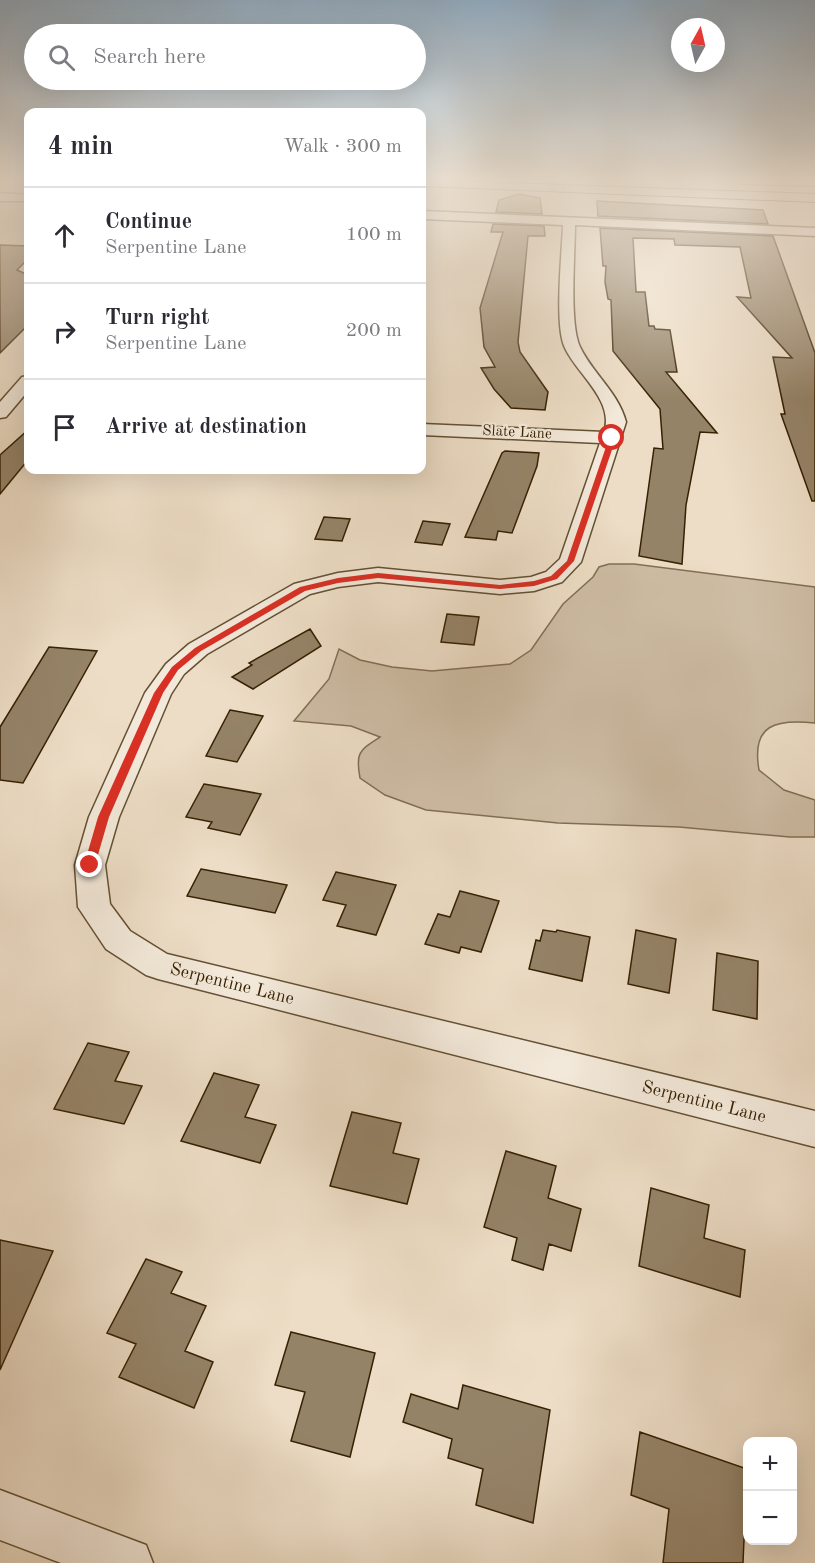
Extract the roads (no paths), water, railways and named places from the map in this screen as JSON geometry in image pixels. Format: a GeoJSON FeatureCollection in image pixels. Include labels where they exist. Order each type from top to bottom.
{"type":"FeatureCollection","features":[{"type":"Feature","properties":{"kind":"street","name":"Serpentine Lane"},"geometry":{"type":"LineString","coordinates":[[569,253],[568,338],[572,349],[615,409],[617,422],[570,561],[554,577],[534,584],[500,587],[378,576],[329,582],[303,589],[198,649],[175,669],[158,693],[104,817],[90,865],[94,907],[118,940],[158,965],[815,1129]]}},
{"type":"Feature","properties":{"kind":"street"},"geometry":{"type":"LineString","coordinates":[[2,410],[24,385]]}},
{"type":"Feature","properties":{"kind":"street"},"geometry":{"type":"LineString","coordinates":[[2,410],[24,409]]}},
{"type":"Feature","properties":{"kind":"street","name":"Slate Lane"},"geometry":{"type":"LineString","coordinates":[[426,429],[612,438]]}},
{"type":"Feature","properties":{"kind":"street"},"geometry":{"type":"LineString","coordinates":[[0,1515],[128,1563]]}}]}
